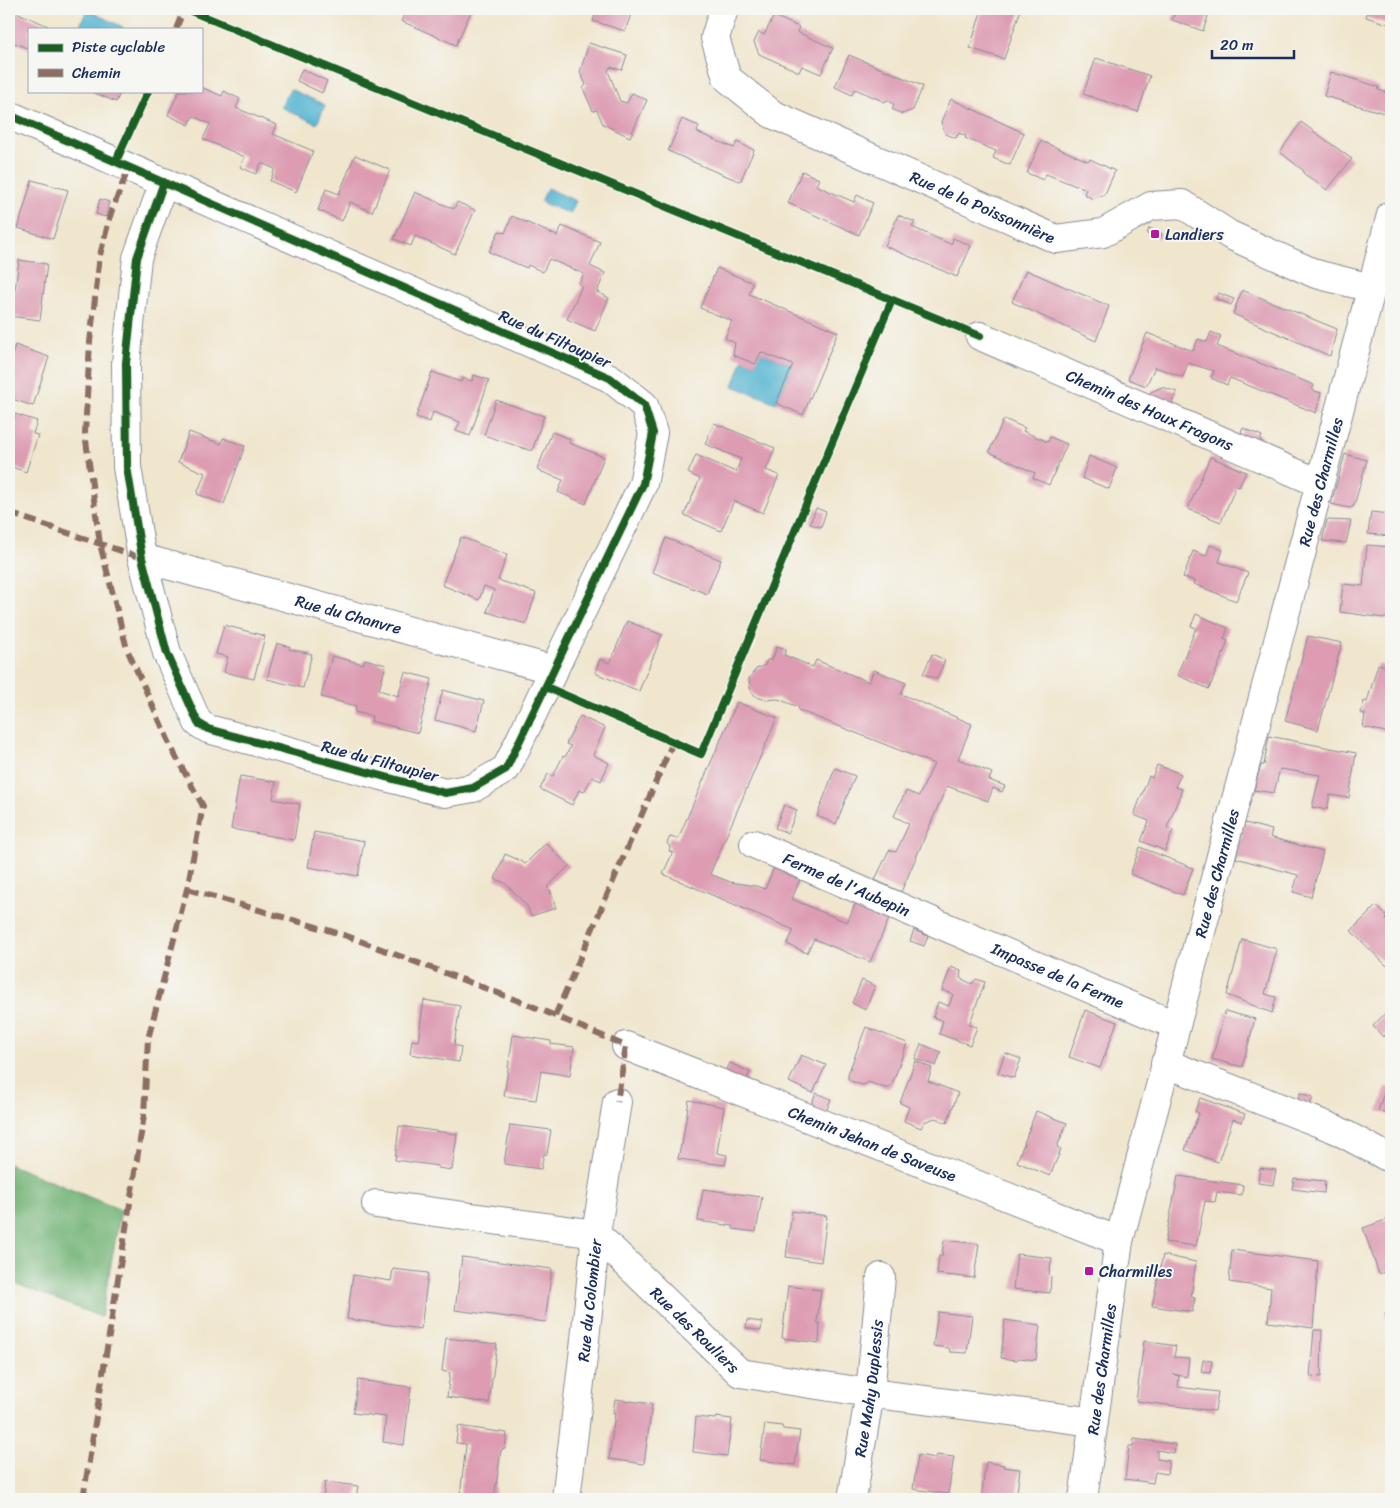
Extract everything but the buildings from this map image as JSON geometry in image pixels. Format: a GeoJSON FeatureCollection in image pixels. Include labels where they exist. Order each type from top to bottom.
{"type":"FeatureCollection","features":[{"type":"Feature","properties":{"kind":"street","name":"Rue de la Poissonnière"},"geometry":{"type":"LineString","coordinates":[[724,9],[714,38],[726,78],[772,114],[1056,238],[1103,233],[1151,206],[1182,204],[1230,235],[1316,274],[1371,288]]}},
{"type":"Feature","properties":{"kind":"street","name":"Rue du Filtoupier"},"geometry":{"type":"LineString","coordinates":[[9,115],[610,378],[644,405],[653,434],[643,484],[506,769],[474,788],[445,793],[208,729],[198,723],[167,653],[142,558]]}},
{"type":"Feature","properties":{"kind":"street"},"geometry":{"type":"LineString","coordinates":[[142,558],[127,467],[126,363],[137,258],[164,182]]}},
{"type":"Feature","properties":{"kind":"street","name":"Rue des Charmilles"},"geometry":{"type":"LineString","coordinates":[[1083,1499],[1119,1241],[1371,288],[1386,253],[1391,215]]}},
{"type":"Feature","properties":{"kind":"street","name":"Chemin des Houx Fragons"},"geometry":{"type":"LineString","coordinates":[[980,336],[1319,483]]}},
{"type":"Feature","properties":{"kind":"street","name":"Rue du Chanvre"},"geometry":{"type":"LineString","coordinates":[[142,558],[554,670]]}},
{"type":"Feature","properties":{"kind":"street","name":"Ferme de l'Aubepin"},"geometry":{"type":"LineString","coordinates":[[754,844],[941,926]]}},
{"type":"Feature","properties":{"kind":"street","name":"Impasse de la Ferme"},"geometry":{"type":"LineString","coordinates":[[941,926],[1176,1025]]}},
{"type":"Feature","properties":{"kind":"street","name":"Chemin Jehan de Saveuse"},"geometry":{"type":"LineString","coordinates":[[626,1046],[1119,1241]]}},
{"type":"Feature","properties":{"kind":"street"},"geometry":{"type":"LineString","coordinates":[[1165,1064],[1335,1128],[1391,1159]]}},
{"type":"Feature","properties":{"kind":"street","name":"Rue du Colombier"},"geometry":{"type":"LineString","coordinates":[[566,1499],[596,1234],[617,1102]]}},
{"type":"Feature","properties":{"kind":"street"},"geometry":{"type":"LineString","coordinates":[[376,1204],[596,1234]]}},
{"type":"Feature","properties":{"kind":"street","name":"Rue des Rouliers"},"geometry":{"type":"LineString","coordinates":[[596,1234],[740,1373],[870,1393],[1094,1422]]}},
{"type":"Feature","properties":{"kind":"street","name":"Rue Mahy Duplessis"},"geometry":{"type":"LineString","coordinates":[[852,1499],[870,1393],[882,1277]]}},
{"type":"Feature","properties":{"kind":"green space"},"geometry":{"type":"Polygon","coordinates":[[[9,1164],[121,1210],[101,1317],[9,1281],[9,1164]]]}},
{"type":"Feature","properties":{"kind":"water"},"geometry":{"type":"Polygon","coordinates":[[[87,10],[123,28],[101,28],[79,27],[87,10]]]}},
{"type":"Feature","properties":{"kind":"water"},"geometry":{"type":"Polygon","coordinates":[[[290,89],[325,105],[317,124],[281,107],[290,89]]]}},
{"type":"Feature","properties":{"kind":"water"},"geometry":{"type":"Polygon","coordinates":[[[547,188],[576,201],[570,214],[541,202],[547,188]]]}},
{"type":"Feature","properties":{"kind":"water"},"geometry":{"type":"Polygon","coordinates":[[[761,352],[793,365],[776,403],[733,386],[743,359],[755,364],[761,352]]]}},
{"type":"Feature","properties":{"kind":"marked path"},"geometry":{"type":"LineString","coordinates":[[176,28],[184,9]]}},
{"type":"Feature","properties":{"kind":"marked path"},"geometry":{"type":"LineString","coordinates":[[83,1499],[144,1115],[148,1039],[187,889],[203,806],[175,755],[127,649],[100,544],[85,433],[90,342],[100,255],[111,213],[129,167]]}},
{"type":"Feature","properties":{"kind":"marked path"},"geometry":{"type":"LineString","coordinates":[[9,513],[142,558]]}},
{"type":"Feature","properties":{"kind":"marked path"},"geometry":{"type":"LineString","coordinates":[[555,1016],[673,742]]}},
{"type":"Feature","properties":{"kind":"marked path"},"geometry":{"type":"LineString","coordinates":[[187,889],[344,935],[527,1004],[626,1046],[617,1102]]}},
{"type":"Feature","properties":{"kind":"cycle path"},"geometry":{"type":"LineString","coordinates":[[186,9],[980,336]]}},
{"type":"Feature","properties":{"kind":"cycle path"},"geometry":{"type":"LineString","coordinates":[[116,161],[148,92]]}},
{"type":"Feature","properties":{"kind":"cycle path"},"geometry":{"type":"LineString","coordinates":[[9,115],[610,378],[644,405],[653,433],[643,484],[506,769],[473,788],[445,793],[208,729],[198,723],[167,653],[142,558],[127,467],[126,363],[137,258],[164,182]]}},
{"type":"Feature","properties":{"kind":"cycle path"},"geometry":{"type":"LineString","coordinates":[[546,687],[701,754],[892,300]]}},
{"type":"Feature","properties":{"kind":"place","name":"Landiers"},"geometry":{"type":"Point","coordinates":[1155,234]}},
{"type":"Feature","properties":{"kind":"place","name":"Charmilles"},"geometry":{"type":"Point","coordinates":[1089,1271]}}]}
